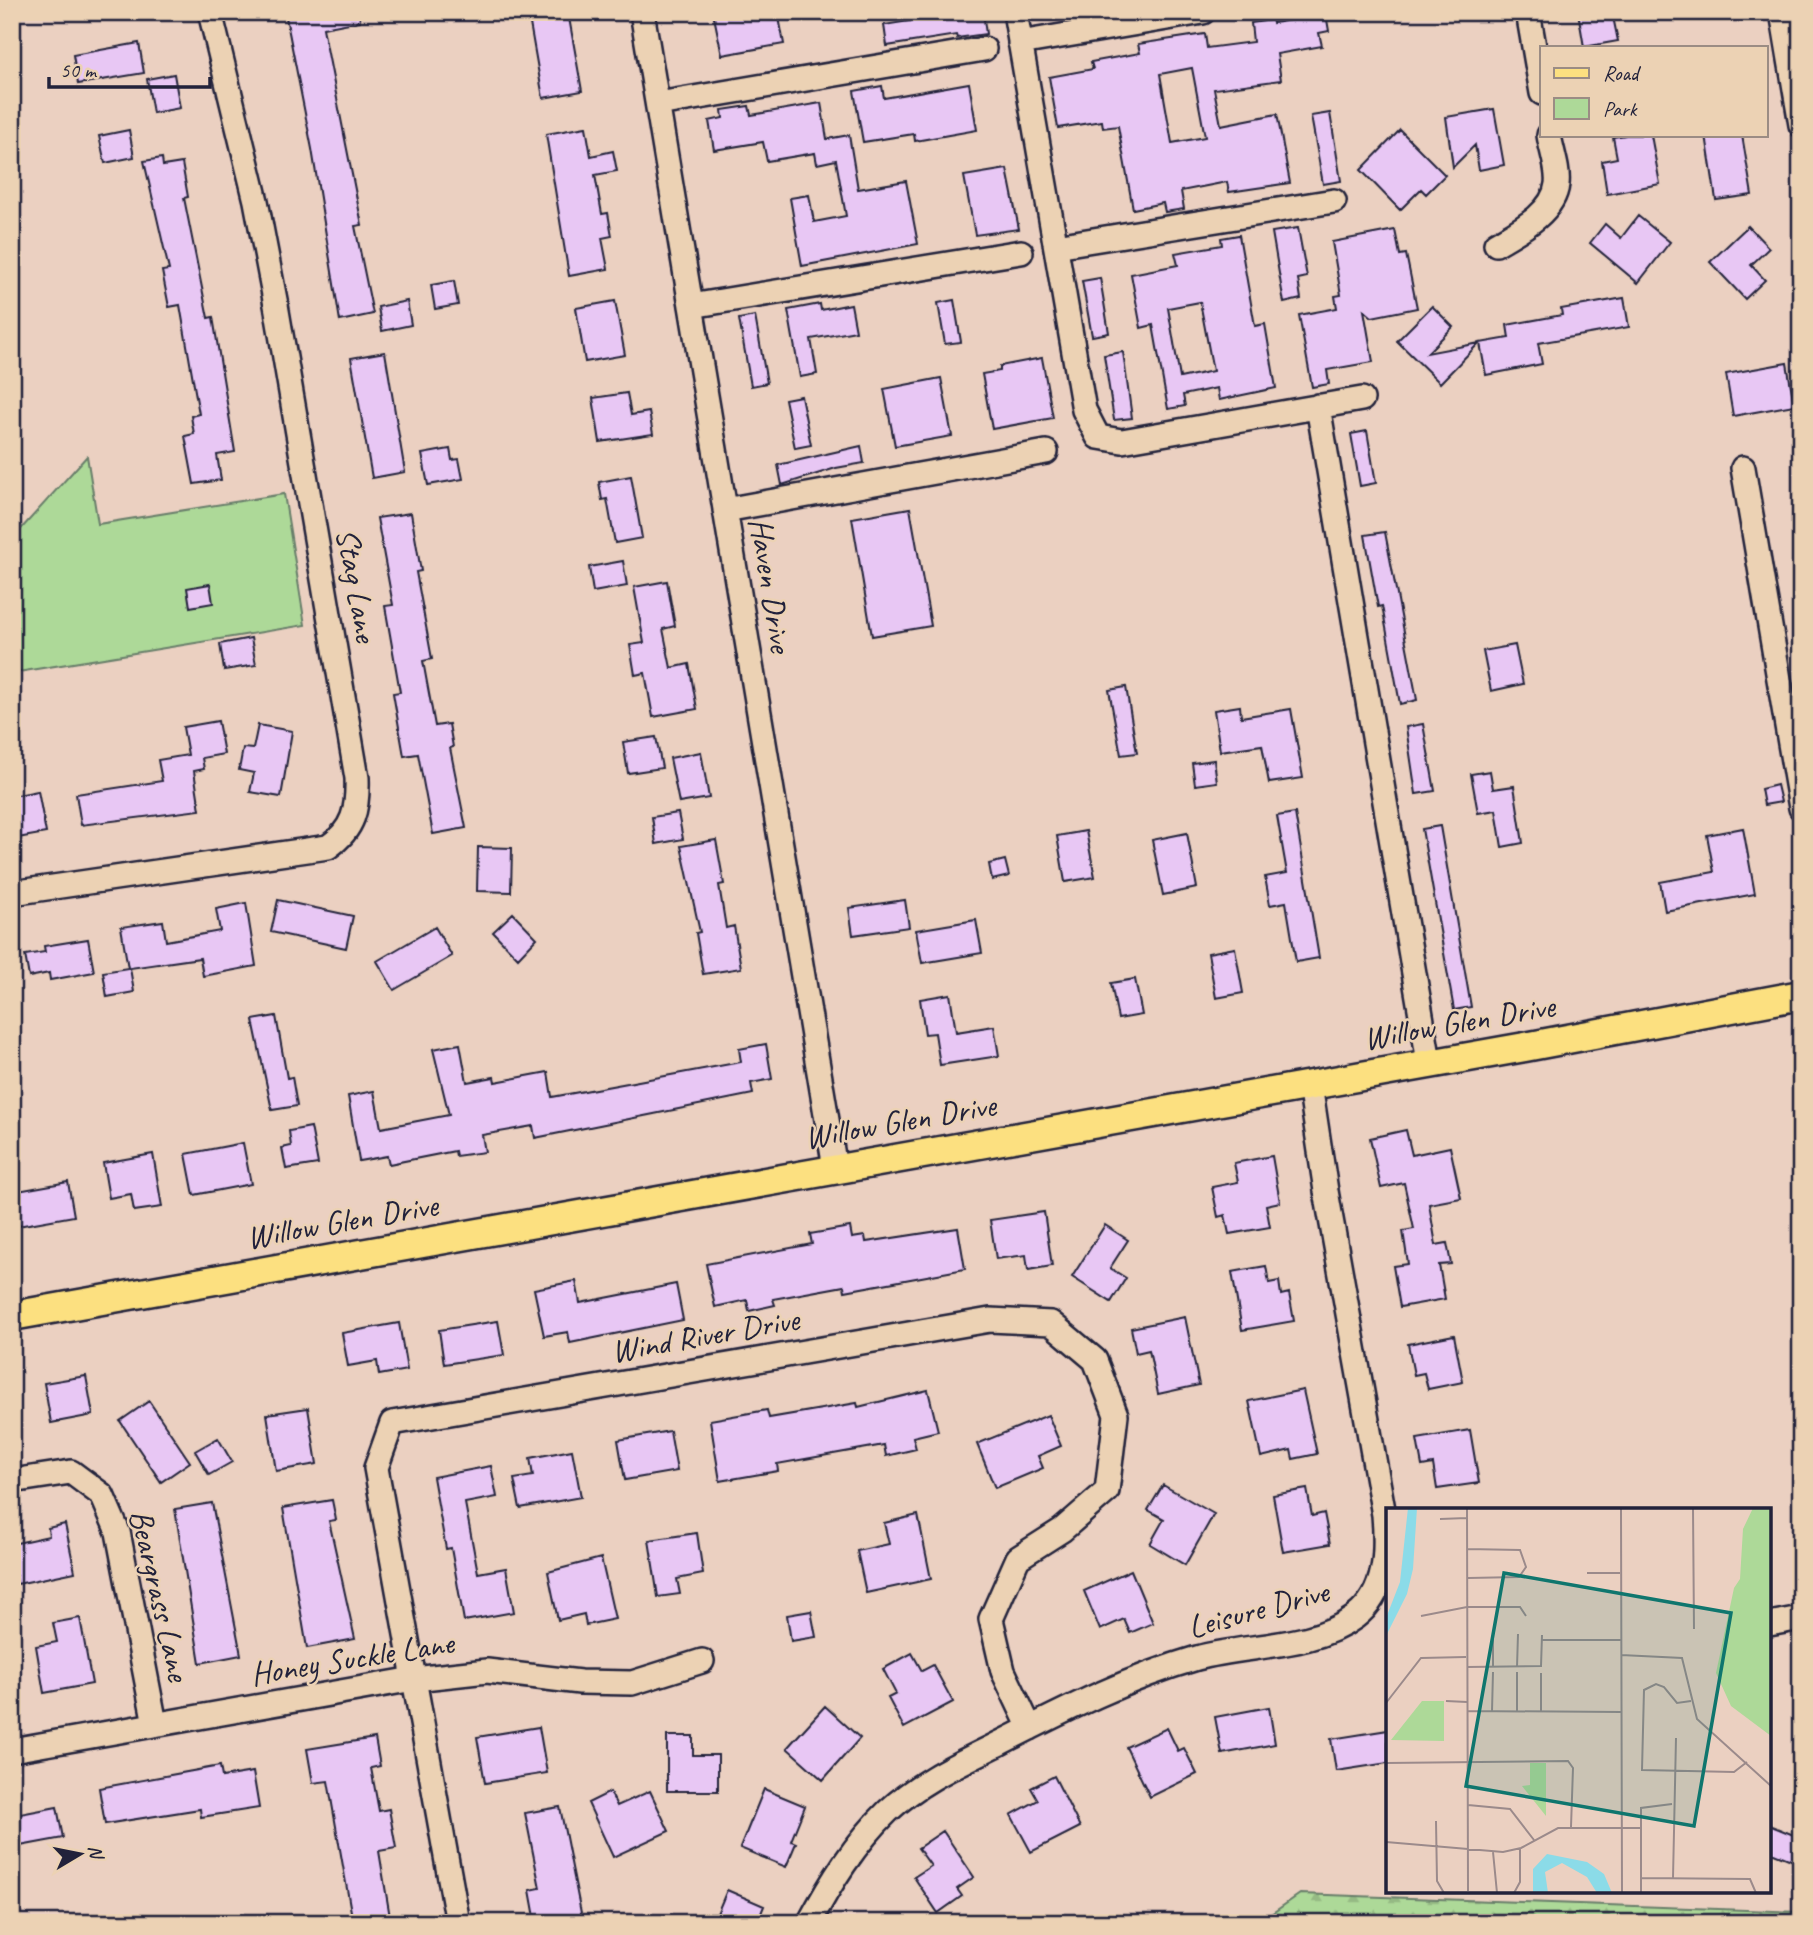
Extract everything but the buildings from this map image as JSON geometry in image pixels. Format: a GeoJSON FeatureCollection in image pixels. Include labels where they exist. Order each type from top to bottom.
{"type":"FeatureCollection","features":[{"type":"Feature","properties":{"kind":"main road","name":"Willow Glen Drive"},"geometry":{"type":"LineString","coordinates":[[12,1317],[1525,1047],[1801,995]]}},
{"type":"Feature","properties":{"kind":"street","name":"Stag Lane"},"geometry":{"type":"LineString","coordinates":[[12,893],[328,846],[343,836],[354,821],[358,802],[357,778],[276,304],[256,201],[210,12]]}},
{"type":"Feature","properties":{"kind":"street","name":"Haven Drive"},"geometry":{"type":"LineString","coordinates":[[642,12],[835,1168]]}},
{"type":"Feature","properties":{"kind":"street"},"geometry":{"type":"LineString","coordinates":[[1015,12],[1084,410],[1098,437],[1122,441],[1362,399]]}},
{"type":"Feature","properties":{"kind":"street"},"geometry":{"type":"LineString","coordinates":[[1020,43],[1203,12]]}},
{"type":"Feature","properties":{"kind":"street"},"geometry":{"type":"LineString","coordinates":[[1528,12],[1540,81]]}},
{"type":"Feature","properties":{"kind":"street"},"geometry":{"type":"LineString","coordinates":[[1783,12],[1801,125]]}},
{"type":"Feature","properties":{"kind":"street"},"geometry":{"type":"LineString","coordinates":[[657,104],[984,49]]}},
{"type":"Feature","properties":{"kind":"street"},"geometry":{"type":"LineString","coordinates":[[1496,244],[1532,221],[1545,208],[1557,184],[1549,136]]}},
{"type":"Feature","properties":{"kind":"street"},"geometry":{"type":"LineString","coordinates":[[1056,246],[1334,201]]}},
{"type":"Feature","properties":{"kind":"street"},"geometry":{"type":"LineString","coordinates":[[691,306],[1021,252]]}},
{"type":"Feature","properties":{"kind":"street"},"geometry":{"type":"LineString","coordinates":[[1318,406],[1429,1062]]}},
{"type":"Feature","properties":{"kind":"street"},"geometry":{"type":"LineString","coordinates":[[725,510],[1046,452]]}},
{"type":"Feature","properties":{"kind":"street"},"geometry":{"type":"LineString","coordinates":[[1743,468],[1801,808]]}},
{"type":"Feature","properties":{"kind":"street","name":"Leisure Drive"},"geometry":{"type":"LineString","coordinates":[[1310,1084],[1386,1534]]}},
{"type":"Feature","properties":{"kind":"street","name":"Wind River Drive"},"geometry":{"type":"LineString","coordinates":[[458,1923],[376,1468],[392,1423],[990,1320],[1051,1323],[1095,1360],[1116,1415],[1107,1491],[1062,1530],[1018,1558],[991,1619],[1003,1671],[1030,1728]]}},
{"type":"Feature","properties":{"kind":"street","name":"Beargrass Lane"},"geometry":{"type":"LineString","coordinates":[[12,1481],[71,1472],[102,1495],[118,1531],[155,1724]]}},
{"type":"Feature","properties":{"kind":"street","name":"Leisure Drive"},"geometry":{"type":"LineString","coordinates":[[808,1923],[864,1835],[890,1809],[947,1770],[1084,1701],[1160,1670],[1234,1650],[1332,1631],[1357,1616],[1374,1594],[1384,1570],[1386,1553]]}},
{"type":"Feature","properties":{"kind":"street"},"geometry":{"type":"LineString","coordinates":[[1771,1624],[1801,1618]]}},
{"type":"Feature","properties":{"kind":"street","name":"Honey Suckle Lane"},"geometry":{"type":"LineString","coordinates":[[12,1750],[414,1679],[487,1671],[580,1682],[632,1683],[702,1661]]}},
{"type":"Feature","properties":{"kind":"green space"},"geometry":{"type":"Polygon","coordinates":[[[87,456],[98,524],[284,494],[305,625],[12,673],[12,539],[87,456]]]}},
{"type":"Feature","properties":{"kind":"green space"},"geometry":{"type":"Polygon","coordinates":[[[1300,1894],[1801,1912],[1801,1923],[1258,1923],[1300,1894]]]}}]}
